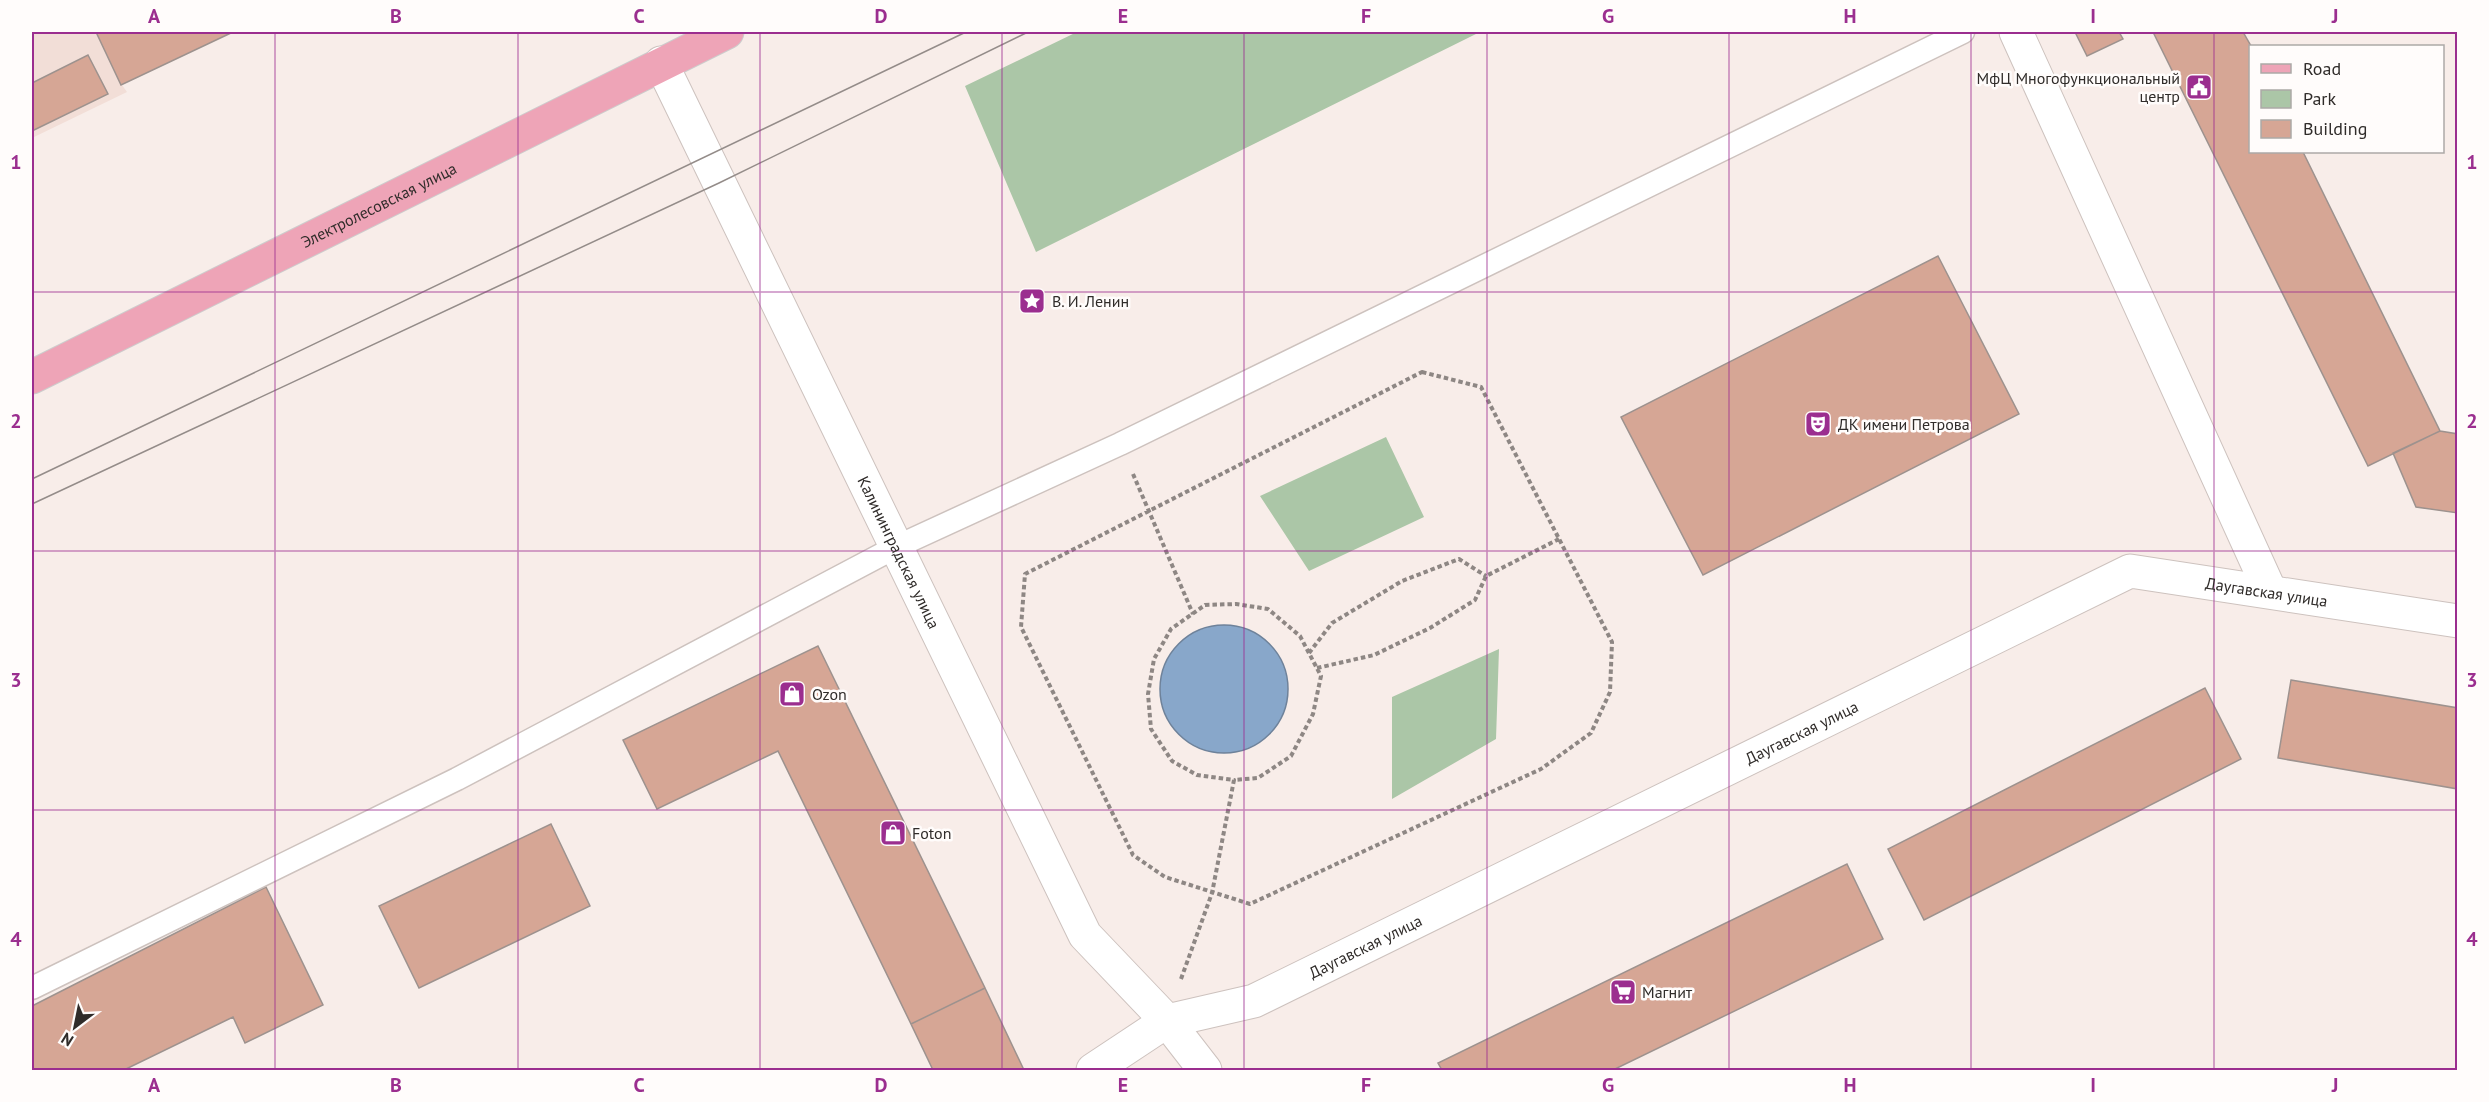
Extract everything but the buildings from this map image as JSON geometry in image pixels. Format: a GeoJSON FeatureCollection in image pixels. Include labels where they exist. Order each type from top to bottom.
{"type":"FeatureCollection","features":[{"type":"Feature","properties":{"kind":"main road","name":"Электролесовская улица"},"geometry":{"type":"LineString","coordinates":[[32,377],[726,32]]}},
{"type":"Feature","properties":{"kind":"street"},"geometry":{"type":"LineString","coordinates":[[2016,32],[2271,591]]}},
{"type":"Feature","properties":{"kind":"street","name":"Калининградская улица"},"geometry":{"type":"LineString","coordinates":[[662,63],[1085,935],[1167,1021],[1205,1071]]}},
{"type":"Feature","properties":{"kind":"street","name":"Даугавская улица"},"geometry":{"type":"LineString","coordinates":[[1167,1021],[1254,1001],[2130,571],[2457,621]]}},
{"type":"Feature","properties":{"kind":"street"},"geometry":{"type":"LineString","coordinates":[[1093,1071],[1167,1021]]}},
{"type":"Feature","properties":{"kind":"lane"},"geometry":{"type":"LineString","coordinates":[[32,988],[457,779],[896,547],[1120,444],[1964,32]]}},
{"type":"Feature","properties":{"kind":"path"},"geometry":{"type":"LineString","coordinates":[[1422,372],[1481,387],[1612,642],[1610,692],[1592,733],[1541,769],[1250,904],[1165,877],[1133,855],[1021,627],[1026,574],[1149,511],[1422,372]]}},
{"type":"Feature","properties":{"kind":"path"},"geometry":{"type":"LineString","coordinates":[[1120,444],[1193,614]]}},
{"type":"Feature","properties":{"kind":"path"},"geometry":{"type":"LineString","coordinates":[[1317,668],[1374,655],[1430,628],[1475,600],[1486,576],[1559,539]]}},
{"type":"Feature","properties":{"kind":"path"},"geometry":{"type":"LineString","coordinates":[[1309,653],[1332,623],[1402,581],[1459,560],[1486,576]]}},
{"type":"Feature","properties":{"kind":"path"},"geometry":{"type":"LineString","coordinates":[[1236,603],[1268,609],[1300,636],[1309,653],[1321,676],[1313,714],[1291,756],[1258,778],[1234,780],[1197,775],[1172,761],[1151,729],[1148,693],[1154,660],[1171,628],[1205,605],[1236,603]]}},
{"type":"Feature","properties":{"kind":"path"},"geometry":{"type":"LineString","coordinates":[[1167,1021],[1212,893],[1234,780]]}},
{"type":"Feature","properties":{"kind":"shaded area"},"geometry":{"type":"Polygon","coordinates":[[[32,32],[233,32],[122,85],[127,92],[32,138],[32,32]]]}},
{"type":"Feature","properties":{"kind":"green space"},"geometry":{"type":"Polygon","coordinates":[[[1077,32],[1480,32],[1036,252],[965,86],[1077,32]]]}},
{"type":"Feature","properties":{"kind":"green space"},"geometry":{"type":"Polygon","coordinates":[[[1386,437],[1424,517],[1309,571],[1260,496],[1386,437]]]}},
{"type":"Feature","properties":{"kind":"green space"},"geometry":{"type":"Polygon","coordinates":[[[1499,649],[1496,739],[1392,799],[1392,697],[1499,649]]]}},
{"type":"Feature","properties":{"kind":"water"},"geometry":{"type":"Polygon","coordinates":[[[1224,625],[1248,630],[1269,644],[1283,665],[1288,689],[1283,713],[1269,734],[1248,748],[1224,753],[1200,748],[1179,734],[1165,713],[1160,689],[1165,665],[1179,644],[1200,630],[1224,625]]]}},
{"type":"Feature","properties":{"kind":"tram line"},"geometry":{"type":"LineString","coordinates":[[32,479],[966,32]]}},
{"type":"Feature","properties":{"kind":"tram line"},"geometry":{"type":"LineString","coordinates":[[32,504],[719,183],[1028,32]]}},
{"type":"Feature","properties":{"kind":"place","name":"МфЦ Многофункциональный центр"},"geometry":{"type":"Point","coordinates":[2199,87]}},
{"type":"Feature","properties":{"kind":"place","name":"В. И. Ленин"},"geometry":{"type":"Point","coordinates":[1032,301]}},
{"type":"Feature","properties":{"kind":"place","name":"ДК имени Петрова"},"geometry":{"type":"Point","coordinates":[1818,424]}},
{"type":"Feature","properties":{"kind":"place","name":"Ozon"},"geometry":{"type":"Point","coordinates":[792,694]}},
{"type":"Feature","properties":{"kind":"place","name":"Foton"},"geometry":{"type":"Point","coordinates":[893,833]}},
{"type":"Feature","properties":{"kind":"place","name":"Магнит"},"geometry":{"type":"Point","coordinates":[1623,992]}}]}
